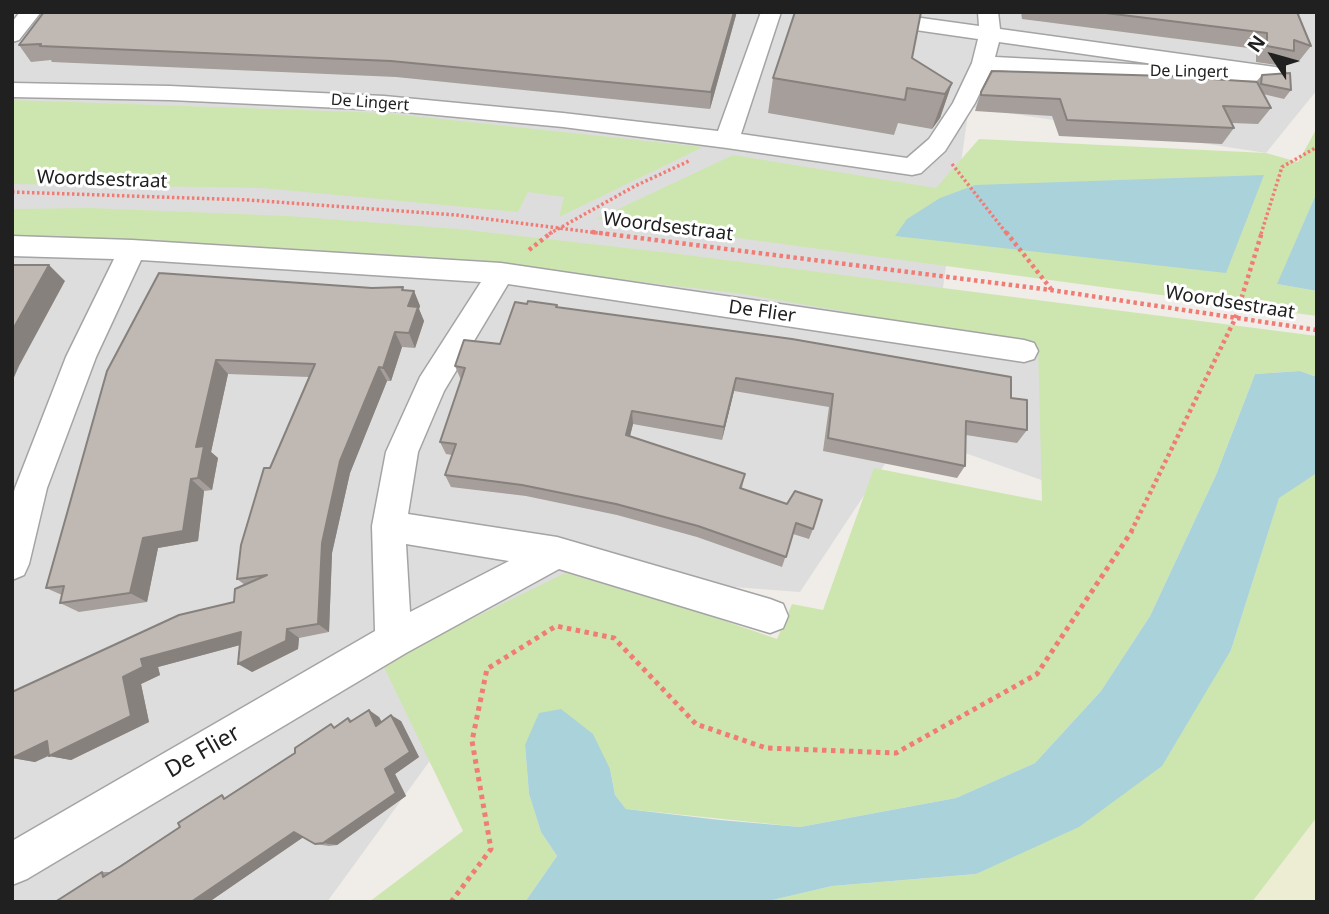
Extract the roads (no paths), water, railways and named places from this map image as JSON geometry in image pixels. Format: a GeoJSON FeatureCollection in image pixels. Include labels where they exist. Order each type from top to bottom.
{"type":"FeatureCollection","features":[{"type":"Feature","properties":{"kind":"street"},"geometry":{"type":"LineString","coordinates":[[12,36],[31,12]]}},
{"type":"Feature","properties":{"kind":"street"},"geometry":{"type":"LineString","coordinates":[[727,140],[771,12]]}},
{"type":"Feature","properties":{"kind":"street","name":"De Lingert"},"geometry":{"type":"LineString","coordinates":[[832,12],[989,23],[1275,74],[1147,72],[983,63]]}},
{"type":"Feature","properties":{"kind":"street","name":"De Lingert"},"geometry":{"type":"LineString","coordinates":[[12,90],[170,93],[384,103],[563,120],[912,167],[937,145],[964,103],[983,63],[989,23]]}},
{"type":"Feature","properties":{"kind":"street","name":"De Flier"},"geometry":{"type":"LineString","coordinates":[[12,246],[132,250],[501,273],[1024,351]]}},
{"type":"Feature","properties":{"kind":"street"},"geometry":{"type":"LineString","coordinates":[[12,564],[31,488],[44,452],[81,357],[132,250]]}},
{"type":"Feature","properties":{"kind":"street"},"geometry":{"type":"LineString","coordinates":[[393,640],[390,526],[402,452],[431,386],[501,273]]}},
{"type":"Feature","properties":{"kind":"street"},"geometry":{"type":"LineString","coordinates":[[390,526],[557,553],[770,616]]}},
{"type":"Feature","properties":{"kind":"street","name":"De Flier"},"geometry":{"type":"LineString","coordinates":[[12,864],[393,640],[557,553]]}},
{"type":"Feature","properties":{"kind":"water"},"geometry":{"type":"Polygon","coordinates":[[[1264,175],[1226,273],[895,236],[907,219],[940,198],[975,185],[1264,175]]]}},
{"type":"Feature","properties":{"kind":"water"},"geometry":{"type":"Polygon","coordinates":[[[1317,192],[1317,291],[1277,284],[1317,192]]]}},
{"type":"Feature","properties":{"kind":"water"},"geometry":{"type":"Polygon","coordinates":[[[1300,371],[1317,377],[1317,473],[1279,498],[1231,650],[1162,766],[1079,827],[976,874],[832,886],[764,902],[525,902],[557,856],[541,832],[529,794],[525,745],[539,713],[561,709],[593,734],[610,769],[615,795],[626,809],[720,820],[800,827],[956,798],[1035,763],[1101,691],[1150,616],[1216,475],[1255,374],[1300,371]]]}}]}
